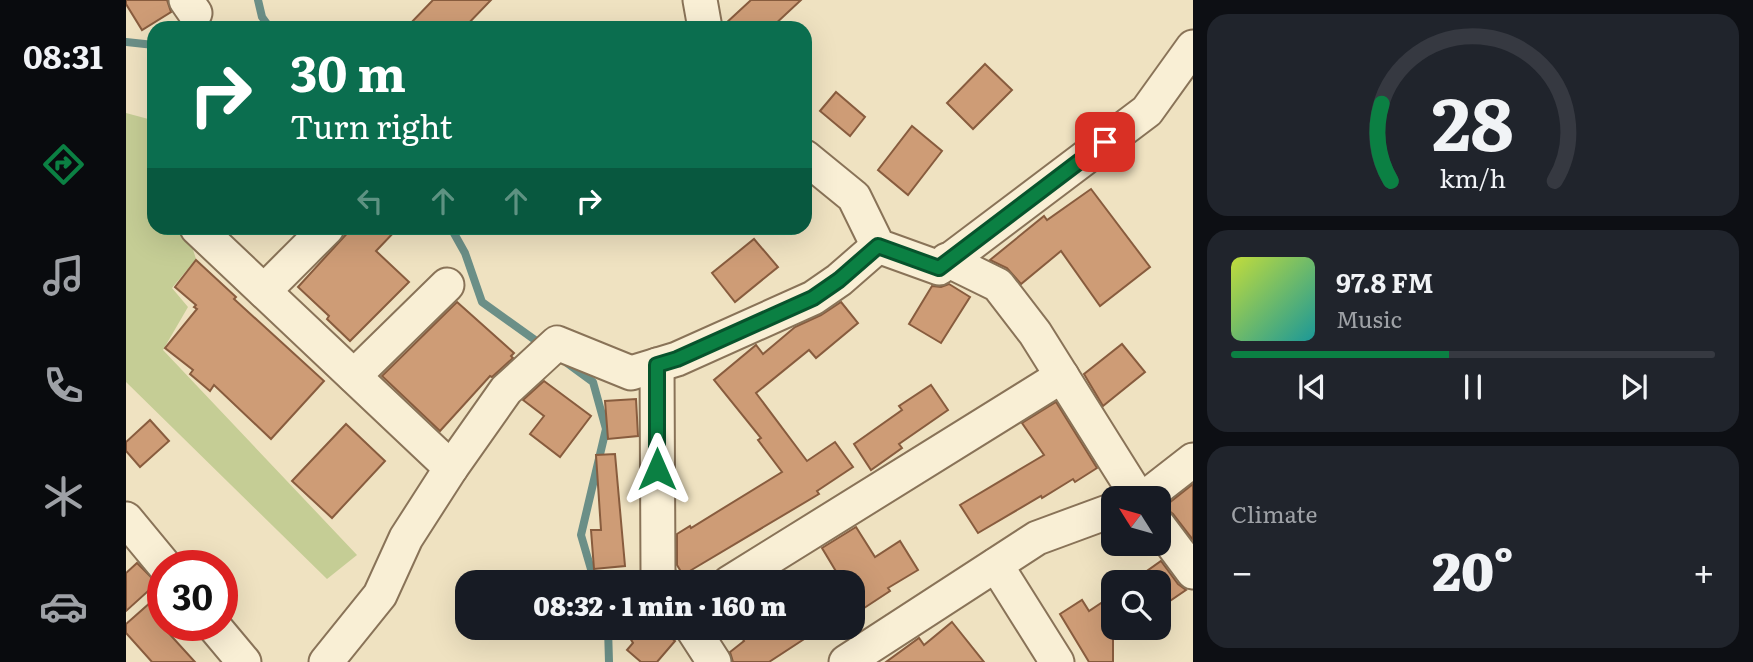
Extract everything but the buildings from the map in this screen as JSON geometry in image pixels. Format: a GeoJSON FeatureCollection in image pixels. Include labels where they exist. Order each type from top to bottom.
{"type":"FeatureCollection","features":[{"type":"Feature","properties":{"kind":"street"},"geometry":{"type":"LineString","coordinates":[[700,0],[704,21]]}},
{"type":"Feature","properties":{"kind":"street"},"geometry":{"type":"LineString","coordinates":[[812,163],[854,197],[878,246],[939,268],[1147,111],[1193,47]]}},
{"type":"Feature","properties":{"kind":"street"},"geometry":{"type":"LineString","coordinates":[[204,235],[451,468]]}},
{"type":"Feature","properties":{"kind":"street"},"geometry":{"type":"LineString","coordinates":[[264,291],[320,235]]}},
{"type":"Feature","properties":{"kind":"street"},"geometry":{"type":"LineString","coordinates":[[326,662],[380,595],[406,538],[506,390],[557,343],[631,373],[677,359],[813,298],[839,280],[878,246]]}},
{"type":"Feature","properties":{"kind":"street"},"geometry":{"type":"LineString","coordinates":[[947,260],[998,285],[1035,333],[1133,486]]}},
{"type":"Feature","properties":{"kind":"street"},"geometry":{"type":"LineString","coordinates":[[354,376],[447,285]]}},
{"type":"Feature","properties":{"kind":"street"},"geometry":{"type":"LineString","coordinates":[[657,365],[657,570]]}},
{"type":"Feature","properties":{"kind":"street"},"geometry":{"type":"LineString","coordinates":[[750,570],[1062,376]]}},
{"type":"Feature","properties":{"kind":"street"},"geometry":{"type":"LineString","coordinates":[[1158,486],[1193,460]]}},
{"type":"Feature","properties":{"kind":"street"},"geometry":{"type":"LineString","coordinates":[[865,657],[1037,538],[1101,514]]}},
{"type":"Feature","properties":{"kind":"street"},"geometry":{"type":"LineString","coordinates":[[126,519],[152,550]]}},
{"type":"Feature","properties":{"kind":"street"},"geometry":{"type":"LineString","coordinates":[[1171,542],[1193,572]]}},
{"type":"Feature","properties":{"kind":"street"},"geometry":{"type":"LineString","coordinates":[[996,565],[1057,662]]}},
{"type":"Feature","properties":{"kind":"street"},"geometry":{"type":"LineString","coordinates":[[700,640],[714,662]]}},
{"type":"Feature","properties":{"kind":"street"},"geometry":{"type":"LineString","coordinates":[[226,641],[244,662]]}},
{"type":"Feature","properties":{"kind":"green space"},"geometry":{"type":"Polygon","coordinates":[[[126,113],[147,119],[147,235],[188,235],[196,259],[172,288],[188,307],[163,350],[357,555],[327,579],[126,382],[126,113]]]}},
{"type":"Feature","properties":{"kind":"waterway"},"geometry":{"type":"LineString","coordinates":[[258,0],[265,21]]}},
{"type":"Feature","properties":{"kind":"waterway"},"geometry":{"type":"LineString","coordinates":[[126,42],[147,44]]}},
{"type":"Feature","properties":{"kind":"waterway"},"geometry":{"type":"LineString","coordinates":[[455,235],[465,253],[482,302],[542,345]]}},
{"type":"Feature","properties":{"kind":"waterway"},"geometry":{"type":"LineString","coordinates":[[567,363],[593,382],[606,429],[581,535],[591,570]]}},
{"type":"Feature","properties":{"kind":"waterway"},"geometry":{"type":"LineString","coordinates":[[608,640],[609,662]]}},
{"type":"Feature","properties":{"kind":"route"},"geometry":{"type":"LineString","coordinates":[[657,469],[657,365],[677,359],[813,298],[839,280],[878,246],[939,268],[1105,142]]}}]}
